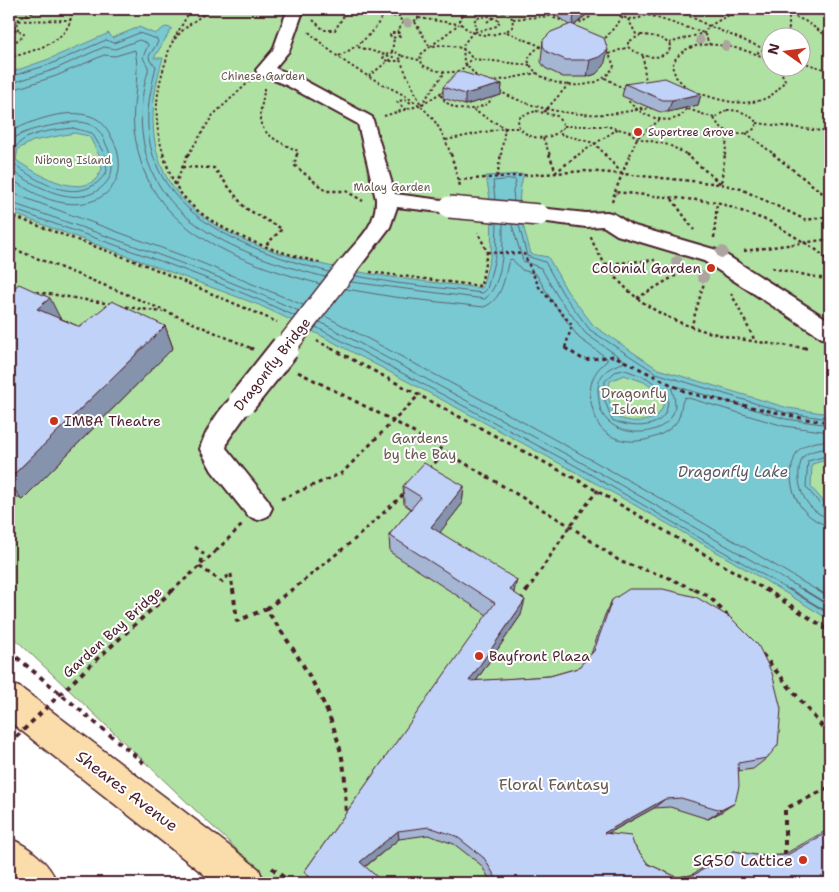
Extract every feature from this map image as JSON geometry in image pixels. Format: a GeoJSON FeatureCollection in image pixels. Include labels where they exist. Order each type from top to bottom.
{"type":"FeatureCollection","features":[{"type":"Feature","properties":{"kind":"main road","name":"Sheares Avenue"},"geometry":{"type":"LineString","coordinates":[[9,700],[245,883]]}},
{"type":"Feature","properties":{"kind":"main road"},"geometry":{"type":"LineString","coordinates":[[9,857],[38,883]]}},
{"type":"Feature","properties":{"kind":"street"},"geometry":{"type":"LineString","coordinates":[[299,14],[281,51],[264,70],[292,81],[366,121],[385,212],[406,203],[597,219],[624,230],[712,256],[830,332]]}},
{"type":"Feature","properties":{"kind":"street","name":"Dragonfly Bridge"},"geometry":{"type":"LineString","coordinates":[[258,508],[221,463],[213,449],[216,437],[385,212]]}},
{"type":"Feature","properties":{"kind":"path"},"geometry":{"type":"LineString","coordinates":[[9,17],[20,9]]}},
{"type":"Feature","properties":{"kind":"path"},"geometry":{"type":"LineString","coordinates":[[17,21],[23,16],[42,9]]}},
{"type":"Feature","properties":{"kind":"path"},"geometry":{"type":"LineString","coordinates":[[9,58],[58,38],[67,29],[73,9]]}},
{"type":"Feature","properties":{"kind":"path"},"geometry":{"type":"LineString","coordinates":[[191,9],[172,42],[159,78],[155,110],[159,144],[175,185],[186,199],[209,218],[265,245],[326,264]]}},
{"type":"Feature","properties":{"kind":"path"},"geometry":{"type":"LineString","coordinates":[[172,42],[198,17],[213,9]]}},
{"type":"Feature","properties":{"kind":"path"},"geometry":{"type":"LineString","coordinates":[[299,14],[324,30],[332,30],[337,29],[348,9]]}},
{"type":"Feature","properties":{"kind":"path"},"geometry":{"type":"LineString","coordinates":[[338,57],[357,47],[367,38],[383,14],[384,9]]}},
{"type":"Feature","properties":{"kind":"path"},"geometry":{"type":"LineString","coordinates":[[419,60],[420,55],[459,24],[462,15],[475,9],[481,9]]}},
{"type":"Feature","properties":{"kind":"path"},"geometry":{"type":"LineString","coordinates":[[488,9],[502,11],[513,19],[551,16],[564,22],[576,23],[587,19],[590,13]]}},
{"type":"Feature","properties":{"kind":"path"},"geometry":{"type":"LineString","coordinates":[[502,11],[507,9]]}},
{"type":"Feature","properties":{"kind":"path"},"geometry":{"type":"LineString","coordinates":[[551,9],[551,16]]}},
{"type":"Feature","properties":{"kind":"path"},"geometry":{"type":"LineString","coordinates":[[587,9],[590,13]]}},
{"type":"Feature","properties":{"kind":"path"},"geometry":{"type":"LineString","coordinates":[[612,9],[616,14]]}},
{"type":"Feature","properties":{"kind":"path"},"geometry":{"type":"LineString","coordinates":[[648,15],[649,9]]}},
{"type":"Feature","properties":{"kind":"path"},"geometry":{"type":"LineString","coordinates":[[676,9],[709,26],[762,48]]}},
{"type":"Feature","properties":{"kind":"path"},"geometry":{"type":"LineString","coordinates":[[721,9],[727,16]]}},
{"type":"Feature","properties":{"kind":"path"},"geometry":{"type":"LineString","coordinates":[[789,9],[789,28]]}},
{"type":"Feature","properties":{"kind":"path"},"geometry":{"type":"LineString","coordinates":[[383,14],[398,16],[411,12],[418,14],[419,18],[459,24],[463,29],[479,35],[489,36],[506,32],[512,28],[513,19]]}},
{"type":"Feature","properties":{"kind":"path"},"geometry":{"type":"LineString","coordinates":[[628,47],[628,42],[631,38],[637,36],[658,37],[669,43],[704,33],[709,26],[727,16],[747,12],[788,14],[805,21],[830,38]]}},
{"type":"Feature","properties":{"kind":"path"},"geometry":{"type":"LineString","coordinates":[[590,13],[616,14],[623,17],[640,19],[648,15],[704,33],[710,45]]}},
{"type":"Feature","properties":{"kind":"path"},"geometry":{"type":"LineString","coordinates":[[299,14],[309,32],[338,57],[369,76],[403,93],[421,106],[432,118],[446,140],[458,180],[556,172],[585,171],[623,174],[721,184],[741,189],[806,220],[830,216]]}},
{"type":"Feature","properties":{"kind":"path"},"geometry":{"type":"LineString","coordinates":[[398,16],[403,22]]}},
{"type":"Feature","properties":{"kind":"path"},"geometry":{"type":"LineString","coordinates":[[474,32],[499,25],[499,19],[484,16],[476,18],[474,22],[477,27],[463,45],[462,56],[469,70],[482,81]]}},
{"type":"Feature","properties":{"kind":"path"},"geometry":{"type":"LineString","coordinates":[[487,22],[494,17]]}},
{"type":"Feature","properties":{"kind":"path"},"geometry":{"type":"LineString","coordinates":[[598,47],[623,17]]}},
{"type":"Feature","properties":{"kind":"path"},"geometry":{"type":"LineString","coordinates":[[403,22],[415,22],[419,18]]}},
{"type":"Feature","properties":{"kind":"path"},"geometry":{"type":"LineString","coordinates":[[628,18],[637,36]]}},
{"type":"Feature","properties":{"kind":"path"},"geometry":{"type":"LineString","coordinates":[[9,21],[71,20]]}},
{"type":"Feature","properties":{"kind":"path"},"geometry":{"type":"LineString","coordinates":[[17,21],[18,30]]}},
{"type":"Feature","properties":{"kind":"path"},"geometry":{"type":"LineString","coordinates":[[394,38],[390,35],[397,33],[403,22]]}},
{"type":"Feature","properties":{"kind":"path"},"geometry":{"type":"LineString","coordinates":[[415,22],[430,47]]}},
{"type":"Feature","properties":{"kind":"path"},"geometry":{"type":"LineString","coordinates":[[9,31],[18,30],[23,32],[23,36],[19,40],[9,42]]}},
{"type":"Feature","properties":{"kind":"path"},"geometry":{"type":"LineString","coordinates":[[506,32],[540,46]]}},
{"type":"Feature","properties":{"kind":"path"},"geometry":{"type":"LineString","coordinates":[[564,40],[566,32]]}},
{"type":"Feature","properties":{"kind":"path"},"geometry":{"type":"LineString","coordinates":[[394,38],[400,36],[397,33]]}},
{"type":"Feature","properties":{"kind":"path"},"geometry":{"type":"LineString","coordinates":[[392,52],[394,38]]}},
{"type":"Feature","properties":{"kind":"path"},"geometry":{"type":"LineString","coordinates":[[564,40],[588,43],[609,54],[614,66],[611,72],[605,78],[595,82],[570,84],[557,82],[537,73],[530,65],[529,58],[533,51],[540,46],[564,40]]}},
{"type":"Feature","properties":{"kind":"path"},"geometry":{"type":"LineString","coordinates":[[628,47],[643,56],[651,57],[666,54],[670,51],[669,43]]}},
{"type":"Feature","properties":{"kind":"path"},"geometry":{"type":"LineString","coordinates":[[762,55],[733,46],[710,45],[691,48],[678,56],[672,66],[676,77],[687,88],[709,98],[736,103],[755,102],[771,97],[781,90],[784,78]]}},
{"type":"Feature","properties":{"kind":"path"},"geometry":{"type":"LineString","coordinates":[[430,47],[458,46],[466,49],[473,59]]}},
{"type":"Feature","properties":{"kind":"path"},"geometry":{"type":"LineString","coordinates":[[357,47],[393,57],[369,76]]}},
{"type":"Feature","properties":{"kind":"path"},"geometry":{"type":"LineString","coordinates":[[609,54],[628,47]]}},
{"type":"Feature","properties":{"kind":"path"},"geometry":{"type":"LineString","coordinates":[[757,53],[762,50]]}},
{"type":"Feature","properties":{"kind":"path"},"geometry":{"type":"LineString","coordinates":[[385,55],[392,52],[399,53],[402,56],[419,60],[428,68],[445,72],[461,70],[467,67],[473,59]]}},
{"type":"Feature","properties":{"kind":"path"},"geometry":{"type":"LineString","coordinates":[[385,55],[383,58],[387,61]]}},
{"type":"Feature","properties":{"kind":"path"},"geometry":{"type":"LineString","coordinates":[[400,60],[402,56]]}},
{"type":"Feature","properties":{"kind":"path"},"geometry":{"type":"LineString","coordinates":[[643,56],[646,85]]}},
{"type":"Feature","properties":{"kind":"path"},"geometry":{"type":"LineString","coordinates":[[473,59],[530,65]]}},
{"type":"Feature","properties":{"kind":"path"},"geometry":{"type":"LineString","coordinates":[[387,61],[400,60]]}},
{"type":"Feature","properties":{"kind":"path"},"geometry":{"type":"LineString","coordinates":[[400,60],[421,106]]}},
{"type":"Feature","properties":{"kind":"path"},"geometry":{"type":"LineString","coordinates":[[812,65],[830,71]]}},
{"type":"Feature","properties":{"kind":"path"},"geometry":{"type":"LineString","coordinates":[[175,185],[189,149],[214,111],[264,70]]}},
{"type":"Feature","properties":{"kind":"path"},"geometry":{"type":"LineString","coordinates":[[264,70],[265,98],[260,120],[265,131],[298,151],[294,165],[326,191],[346,191],[385,212]]}},
{"type":"Feature","properties":{"kind":"path"},"geometry":{"type":"LineString","coordinates":[[421,106],[445,72]]}},
{"type":"Feature","properties":{"kind":"path"},"geometry":{"type":"LineString","coordinates":[[478,84],[537,73]]}},
{"type":"Feature","properties":{"kind":"path"},"geometry":{"type":"LineString","coordinates":[[605,78],[630,92]]}},
{"type":"Feature","properties":{"kind":"path"},"geometry":{"type":"LineString","coordinates":[[366,121],[421,106],[453,84],[469,82],[478,84],[486,87],[492,98],[489,103],[482,107],[464,110],[448,105],[441,96],[442,92]]}},
{"type":"Feature","properties":{"kind":"path"},"geometry":{"type":"LineString","coordinates":[[485,83],[490,86]]}},
{"type":"Feature","properties":{"kind":"path"},"geometry":{"type":"LineString","coordinates":[[544,112],[570,84]]}},
{"type":"Feature","properties":{"kind":"path"},"geometry":{"type":"LineString","coordinates":[[646,85],[672,88],[683,94],[689,104],[688,109],[678,116],[662,118],[646,115],[633,109],[628,103],[627,98],[630,92],[646,85]]}},
{"type":"Feature","properties":{"kind":"path"},"geometry":{"type":"LineString","coordinates":[[683,94],[687,88]]}},
{"type":"Feature","properties":{"kind":"path"},"geometry":{"type":"LineString","coordinates":[[497,90],[526,103],[562,112],[604,114],[655,108]]}},
{"type":"Feature","properties":{"kind":"path"},"geometry":{"type":"LineString","coordinates":[[406,110],[397,102],[405,99],[411,103],[415,101]]}},
{"type":"Feature","properties":{"kind":"path"},"geometry":{"type":"LineString","coordinates":[[640,109],[646,104],[646,99]]}},
{"type":"Feature","properties":{"kind":"path"},"geometry":{"type":"LineString","coordinates":[[736,103],[736,110]]}},
{"type":"Feature","properties":{"kind":"path"},"geometry":{"type":"LineString","coordinates":[[688,109],[714,118],[718,126],[728,132],[746,133],[755,129],[757,123]]}},
{"type":"Feature","properties":{"kind":"path"},"geometry":{"type":"LineString","coordinates":[[473,110],[505,128]]}},
{"type":"Feature","properties":{"kind":"path"},"geometry":{"type":"LineString","coordinates":[[714,118],[720,112],[736,110],[750,115],[757,123],[830,132]]}},
{"type":"Feature","properties":{"kind":"path"},"geometry":{"type":"LineString","coordinates":[[518,128],[517,123],[521,116],[528,113],[544,112],[558,117],[564,126]]}},
{"type":"Feature","properties":{"kind":"path"},"geometry":{"type":"LineString","coordinates":[[662,118],[637,138],[615,192],[597,219],[592,241],[612,277],[650,308],[691,328],[755,342],[807,348]]}},
{"type":"Feature","properties":{"kind":"path"},"geometry":{"type":"LineString","coordinates":[[564,126],[606,126],[619,128],[630,132],[637,138],[669,145],[691,157],[721,184]]}},
{"type":"Feature","properties":{"kind":"path"},"geometry":{"type":"LineString","coordinates":[[560,134],[564,126]]}},
{"type":"Feature","properties":{"kind":"path"},"geometry":{"type":"LineString","coordinates":[[446,140],[505,128],[518,128],[530,136],[543,138],[560,134],[594,143],[623,174]]}},
{"type":"Feature","properties":{"kind":"path"},"geometry":{"type":"LineString","coordinates":[[497,177],[505,128]]}},
{"type":"Feature","properties":{"kind":"path"},"geometry":{"type":"LineString","coordinates":[[556,172],[594,143],[619,128]]}},
{"type":"Feature","properties":{"kind":"path"},"geometry":{"type":"LineString","coordinates":[[721,184],[728,132]]}},
{"type":"Feature","properties":{"kind":"path"},"geometry":{"type":"LineString","coordinates":[[746,133],[830,199]]}},
{"type":"Feature","properties":{"kind":"path"},"geometry":{"type":"LineString","coordinates":[[543,138],[556,172]]}},
{"type":"Feature","properties":{"kind":"path"},"geometry":{"type":"LineString","coordinates":[[182,167],[214,168],[245,208],[282,229],[265,245]]}},
{"type":"Feature","properties":{"kind":"path"},"geometry":{"type":"LineString","coordinates":[[615,192],[718,202],[771,222],[818,251],[830,263]]}},
{"type":"Feature","properties":{"kind":"path"},"geometry":{"type":"LineString","coordinates":[[672,199],[712,256],[755,342]]}},
{"type":"Feature","properties":{"kind":"path"},"geometry":{"type":"LineString","coordinates":[[712,256],[718,202]]}},
{"type":"Feature","properties":{"kind":"path"},"geometry":{"type":"LineString","coordinates":[[9,215],[79,239],[148,266],[277,322]]}},
{"type":"Feature","properties":{"kind":"path"},"geometry":{"type":"LineString","coordinates":[[368,272],[480,286],[487,252],[476,228]]}},
{"type":"Feature","properties":{"kind":"path"},"geometry":{"type":"LineString","coordinates":[[487,252],[524,254],[539,287],[572,325],[565,348],[584,360],[614,356],[688,393],[806,419],[830,422]]}},
{"type":"Feature","properties":{"kind":"path"},"geometry":{"type":"LineString","coordinates":[[637,298],[712,256]]}},
{"type":"Feature","properties":{"kind":"path"},"geometry":{"type":"LineString","coordinates":[[28,291],[46,292],[169,312]]}},
{"type":"Feature","properties":{"kind":"path"},"geometry":{"type":"LineString","coordinates":[[116,313],[123,306]]}},
{"type":"Feature","properties":{"kind":"path"},"geometry":{"type":"LineString","coordinates":[[310,338],[420,394],[598,490],[746,576],[830,632]]}},
{"type":"Feature","properties":{"kind":"path"},"geometry":{"type":"LineString","coordinates":[[258,508],[342,473],[420,394]]}},
{"type":"Feature","properties":{"kind":"path"},"geometry":{"type":"LineString","coordinates":[[426,471],[445,452]]}},
{"type":"Feature","properties":{"kind":"path"},"geometry":{"type":"LineString","coordinates":[[519,603],[570,526],[598,490]]}},
{"type":"Feature","properties":{"kind":"path"},"geometry":{"type":"LineString","coordinates":[[195,547],[203,554],[200,567],[222,582],[231,574],[237,621],[266,609],[310,578],[380,517],[406,491]]}},
{"type":"Feature","properties":{"kind":"path"},"geometry":{"type":"LineString","coordinates":[[570,526],[621,562],[667,578],[709,596],[735,624]]}},
{"type":"Feature","properties":{"kind":"path","name":"Garden Bay Bridge"},"geometry":{"type":"LineString","coordinates":[[9,744],[85,670],[200,567],[230,537]]}},
{"type":"Feature","properties":{"kind":"path"},"geometry":{"type":"LineString","coordinates":[[266,609],[300,659],[333,728],[344,769],[346,817]]}},
{"type":"Feature","properties":{"kind":"path"},"geometry":{"type":"LineString","coordinates":[[760,652],[830,736]]}},
{"type":"Feature","properties":{"kind":"path"},"geometry":{"type":"LineString","coordinates":[[785,855],[785,809],[830,787]]}},
{"type":"Feature","properties":{"kind":"green space","name":"Gardens by the Bay"},"geometry":{"type":"Polygon","coordinates":[[[9,9],[830,9],[830,883],[272,883],[9,633],[9,9]]]}},
{"type":"Feature","properties":{"kind":"water","name":"Dragonfly Lake"},"geometry":{"type":"Polygon","coordinates":[[[139,27],[155,34],[165,27],[172,28],[154,58],[163,58],[158,75],[153,111],[153,129],[161,164],[168,180],[179,195],[206,219],[239,238],[278,253],[363,273],[482,288],[491,254],[492,210],[486,176],[524,174],[521,185],[520,205],[531,254],[548,257],[567,291],[594,326],[658,369],[788,408],[830,414],[830,459],[812,464],[811,487],[830,509],[830,620],[633,504],[297,323],[259,305],[9,212],[9,73],[49,59],[109,33],[112,38],[139,27]],[[74,133],[33,141],[18,149],[16,160],[33,171],[67,185],[78,186],[88,184],[96,179],[102,169],[100,157],[89,136],[74,133]],[[624,375],[610,381],[608,397],[615,416],[631,421],[648,420],[655,417],[663,405],[663,396],[644,382],[624,375]]]}},
{"type":"Feature","properties":{"kind":"building"},"geometry":{"type":"Polygon","coordinates":[[[564,9],[582,9],[574,16],[564,9]]]}},
{"type":"Feature","properties":{"kind":"building"},"geometry":{"type":"Polygon","coordinates":[[[571,24],[604,38],[608,50],[599,57],[590,60],[566,60],[547,52],[543,46],[543,40],[551,32],[571,24]]]}},
{"type":"Feature","properties":{"kind":"building"},"geometry":{"type":"Polygon","coordinates":[[[458,71],[502,84],[465,94],[443,87],[458,71]]]}},
{"type":"Feature","properties":{"kind":"building"},"geometry":{"type":"Polygon","coordinates":[[[665,78],[701,94],[663,100],[625,84],[665,78]]]}},
{"type":"Feature","properties":{"kind":"building","name":"IMBA Theatre"},"geometry":{"type":"Polygon","coordinates":[[[19,284],[50,298],[37,309],[80,327],[112,301],[165,326],[9,479],[9,292],[19,284]]]}},
{"type":"Feature","properties":{"kind":"building"},"geometry":{"type":"Polygon","coordinates":[[[424,463],[464,486],[431,527],[517,580],[510,590],[525,600],[469,681],[550,676],[578,668],[594,651],[612,600],[629,589],[663,589],[696,597],[731,618],[758,645],[772,673],[781,709],[778,745],[767,758],[738,763],[739,786],[735,803],[721,810],[681,798],[665,799],[604,833],[631,836],[634,845],[648,864],[677,877],[694,875],[734,851],[760,856],[787,855],[830,831],[830,883],[499,883],[484,858],[456,836],[429,827],[398,831],[360,862],[384,883],[317,883],[304,872],[495,603],[389,535],[421,497],[403,486],[424,463]]]}},
{"type":"Feature","properties":{"kind":"place","name":"Supertree Grove"},"geometry":{"type":"Point","coordinates":[638,132]}},
{"type":"Feature","properties":{"kind":"place","name":"Colonial Garden"},"geometry":{"type":"Point","coordinates":[711,268]}},
{"type":"Feature","properties":{"kind":"place","name":"IMBA Theatre"},"geometry":{"type":"Point","coordinates":[54,421]}},
{"type":"Feature","properties":{"kind":"place","name":"Bayfront Plaza"},"geometry":{"type":"Point","coordinates":[479,656]}},
{"type":"Feature","properties":{"kind":"place","name":"SG50 Lattice"},"geometry":{"type":"Point","coordinates":[803,860]}},
{"type":"Feature","properties":{"kind":"park label","name":"Chinese Garden"},"geometry":{"type":"Point","coordinates":[263,76]}},
{"type":"Feature","properties":{"kind":"park label","name":"Nibong Island"},"geometry":{"type":"Point","coordinates":[73,160]}},
{"type":"Feature","properties":{"kind":"park label","name":"Malay Garden"},"geometry":{"type":"Point","coordinates":[392,187]}},
{"type":"Feature","properties":{"kind":"park label","name":"Dragonfly Island"},"geometry":{"type":"Point","coordinates":[634,402]}},
{"type":"Feature","properties":{"kind":"park label","name":"Floral Fantasy"},"geometry":{"type":"Point","coordinates":[554,784]}}]}
